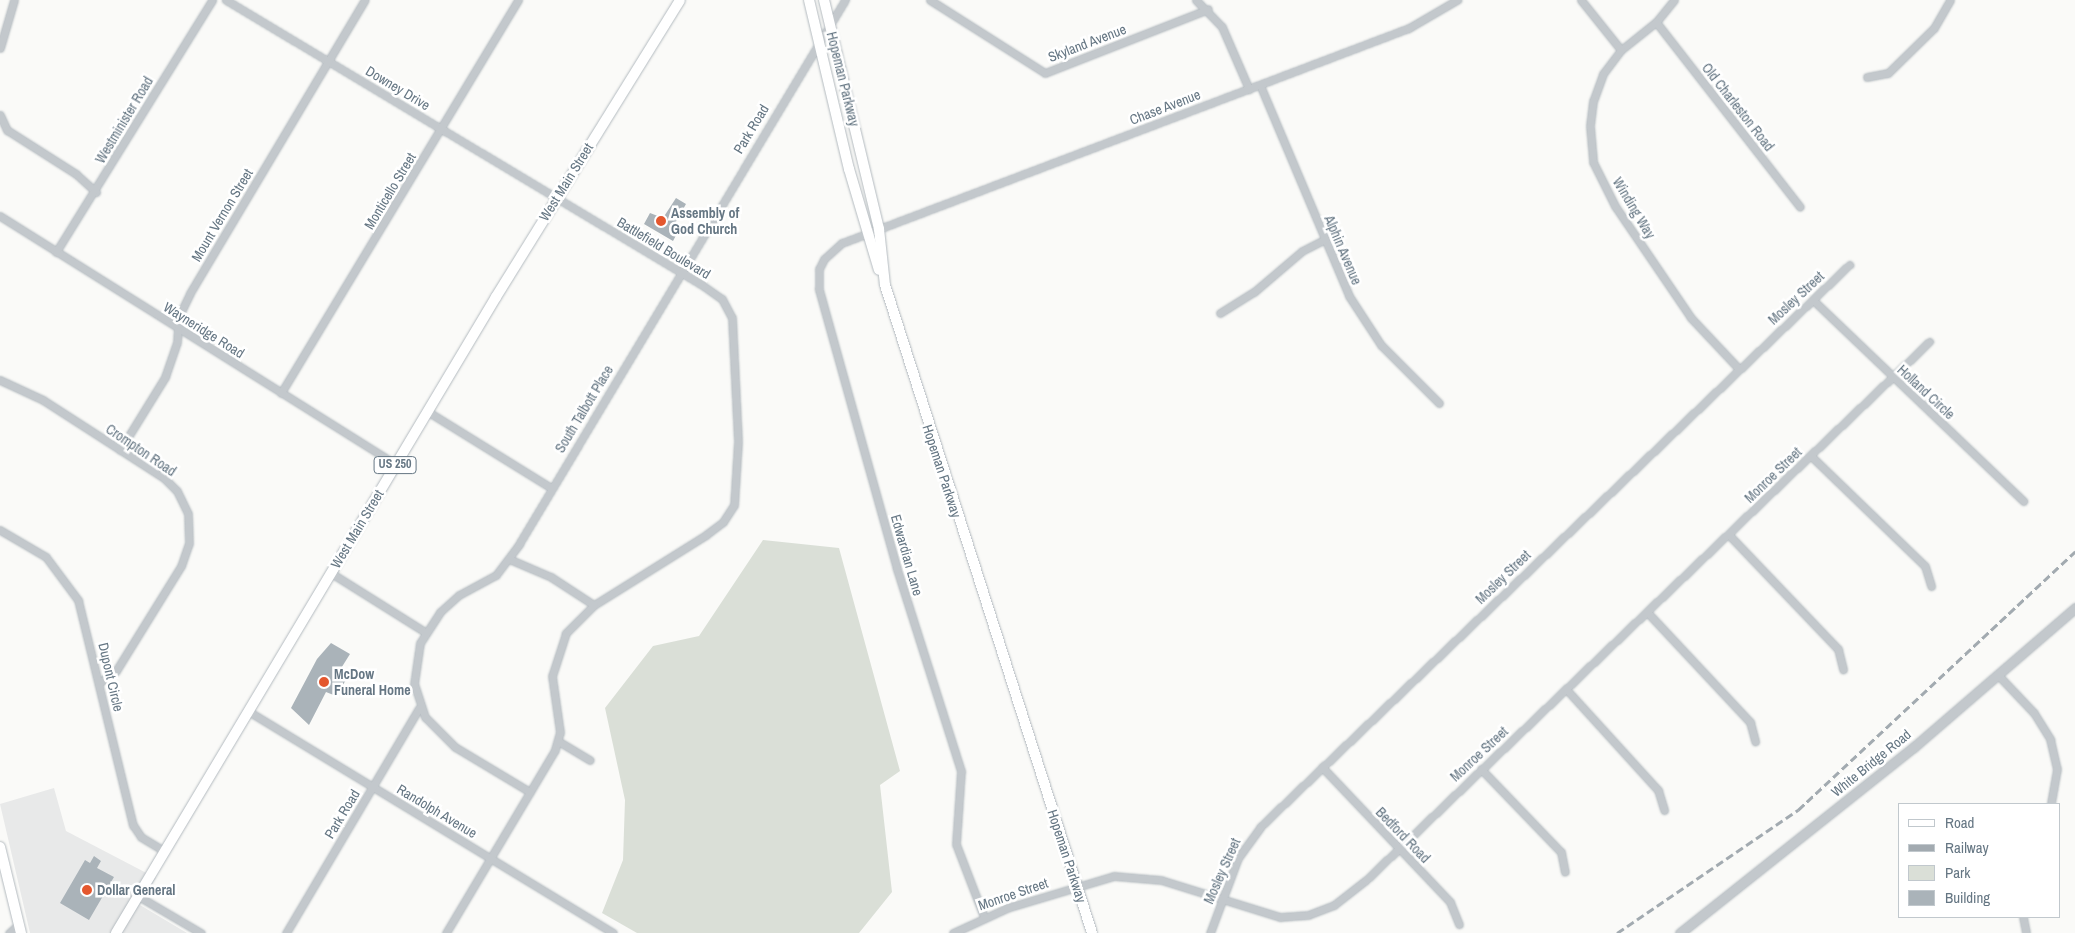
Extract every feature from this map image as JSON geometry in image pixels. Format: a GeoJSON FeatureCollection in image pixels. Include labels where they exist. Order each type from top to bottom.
{"type":"FeatureCollection","features":[{"type":"Feature","properties":{"kind":"main road","name":"West Main Street"},"geometry":{"type":"LineString","coordinates":[[116,933],[427,411],[556,198],[680,0]]}},
{"type":"Feature","properties":{"kind":"main road"},"geometry":{"type":"LineString","coordinates":[[809,0],[866,234],[885,285]]}},
{"type":"Feature","properties":{"kind":"main road","name":"Hopeman Parkway"},"geometry":{"type":"LineString","coordinates":[[824,0],[879,230],[885,285],[1092,933]]}},
{"type":"Feature","properties":{"kind":"main road"},"geometry":{"type":"LineString","coordinates":[[0,847],[3,874],[20,929]]}},
{"type":"Feature","properties":{"kind":"street"},"geometry":{"type":"LineString","coordinates":[[0,48],[14,0]]}},
{"type":"Feature","properties":{"kind":"street","name":"Westminister Road"},"geometry":{"type":"LineString","coordinates":[[56,252],[96,192],[212,0]]}},
{"type":"Feature","properties":{"kind":"street","name":"Downey Drive"},"geometry":{"type":"LineString","coordinates":[[226,0],[556,198]]}},
{"type":"Feature","properties":{"kind":"street","name":"Mount Vernon Street"},"geometry":{"type":"LineString","coordinates":[[120,450],[165,377],[178,328],[190,293],[365,0]]}},
{"type":"Feature","properties":{"kind":"street","name":"Monticello Street"},"geometry":{"type":"LineString","coordinates":[[281,393],[442,129],[518,0]]}},
{"type":"Feature","properties":{"kind":"street","name":"Park Road"},"geometry":{"type":"LineString","coordinates":[[681,272],[845,0]]}},
{"type":"Feature","properties":{"kind":"street","name":"Skyland Avenue"},"geometry":{"type":"LineString","coordinates":[[930,0],[1045,73],[1208,9]]}},
{"type":"Feature","properties":{"kind":"street"},"geometry":{"type":"LineString","coordinates":[[1196,0],[1208,9],[1222,27],[1249,89]]}},
{"type":"Feature","properties":{"kind":"street"},"geometry":{"type":"LineString","coordinates":[[1443,0],[1448,7]]}},
{"type":"Feature","properties":{"kind":"street","name":"Chase Avenue"},"geometry":{"type":"LineString","coordinates":[[879,230],[1409,28],[1448,7],[1457,0]]}},
{"type":"Feature","properties":{"kind":"street"},"geometry":{"type":"LineString","coordinates":[[1581,0],[1620,50]]}},
{"type":"Feature","properties":{"kind":"street","name":"Winding Way"},"geometry":{"type":"LineString","coordinates":[[1674,0],[1656,22],[1620,50],[1603,74],[1593,101],[1590,126],[1593,162],[1615,206],[1691,318],[1739,369]]}},
{"type":"Feature","properties":{"kind":"street"},"geometry":{"type":"LineString","coordinates":[[1867,77],[1888,73],[1934,28],[1950,0]]}},
{"type":"Feature","properties":{"kind":"street","name":"Old Charleston Road"},"geometry":{"type":"LineString","coordinates":[[1656,22],[1800,207]]}},
{"type":"Feature","properties":{"kind":"street","name":"Alphin Avenue"},"geometry":{"type":"LineString","coordinates":[[1260,84],[1349,296],[1370,331],[1409,377],[1439,403]]}},
{"type":"Feature","properties":{"kind":"street"},"geometry":{"type":"LineString","coordinates":[[0,115],[8,130],[84,179],[96,192]]}},
{"type":"Feature","properties":{"kind":"street","name":"Battlefield Boulevard"},"geometry":{"type":"LineString","coordinates":[[556,198],[681,272],[722,299],[732,318],[734,339],[738,479],[734,505],[723,522],[706,535],[594,605]]}},
{"type":"Feature","properties":{"kind":"street","name":"Wayneridge Road"},"geometry":{"type":"LineString","coordinates":[[0,216],[396,464]]}},
{"type":"Feature","properties":{"kind":"street","name":"Edwardian Lane"},"geometry":{"type":"LineString","coordinates":[[879,230],[866,234],[830,252],[819,269],[819,289],[897,569],[961,770],[956,844],[984,917]]}},
{"type":"Feature","properties":{"kind":"street"},"geometry":{"type":"LineString","coordinates":[[1220,313],[1254,292],[1302,251],[1324,240]]}},
{"type":"Feature","properties":{"kind":"street","name":"Mosley Street"},"geometry":{"type":"LineString","coordinates":[[1210,933],[1238,858],[1253,835],[1849,264]]}},
{"type":"Feature","properties":{"kind":"street","name":"South Talbott Place"},"geometry":{"type":"LineString","coordinates":[[425,632],[449,603],[496,574],[509,558],[681,272]]}},
{"type":"Feature","properties":{"kind":"street","name":"Holland Circle"},"geometry":{"type":"LineString","coordinates":[[1813,300],[1892,378],[2023,501]]}},
{"type":"Feature","properties":{"kind":"street","name":"Monroe Street"},"geometry":{"type":"LineString","coordinates":[[953,933],[984,917],[1077,886],[1114,876],[1138,875],[1280,916],[1317,912],[1354,890],[1729,535],[1929,342]]}},
{"type":"Feature","properties":{"kind":"street","name":"Crompton Road"},"geometry":{"type":"LineString","coordinates":[[0,380],[43,400],[120,450],[177,491],[188,514],[190,536],[181,566],[116,671],[99,683]]}},
{"type":"Feature","properties":{"kind":"street"},"geometry":{"type":"LineString","coordinates":[[427,411],[551,488]]}},
{"type":"Feature","properties":{"kind":"street"},"geometry":{"type":"LineString","coordinates":[[1811,456],[1925,566],[1931,586]]}},
{"type":"Feature","properties":{"kind":"street","name":"Dupont Circle"},"geometry":{"type":"LineString","coordinates":[[0,530],[38,550],[70,588],[83,615],[133,825],[141,837],[164,852]]}},
{"type":"Feature","properties":{"kind":"street"},"geometry":{"type":"LineString","coordinates":[[1729,535],[1838,649],[1843,669]]}},
{"type":"Feature","properties":{"kind":"street"},"geometry":{"type":"LineString","coordinates":[[446,933],[558,742],[552,684],[555,658],[572,626],[594,605],[551,577],[509,558]]}},
{"type":"Feature","properties":{"kind":"street"},"geometry":{"type":"LineString","coordinates":[[330,573],[425,632],[414,673],[419,708],[446,741],[530,792]]}},
{"type":"Feature","properties":{"kind":"street","name":"White Bridge Road"},"geometry":{"type":"LineString","coordinates":[[1680,933],[1914,747],[2075,608]]}},
{"type":"Feature","properties":{"kind":"street"},"geometry":{"type":"LineString","coordinates":[[1647,612],[1750,722],[1756,742]]}},
{"type":"Feature","properties":{"kind":"street"},"geometry":{"type":"LineString","coordinates":[[1998,675],[2034,713],[2050,739],[2057,769],[2051,803]]}},
{"type":"Feature","properties":{"kind":"street"},"geometry":{"type":"LineString","coordinates":[[1566,689],[1658,790],[1664,810]]}},
{"type":"Feature","properties":{"kind":"street","name":"Park Road"},"geometry":{"type":"LineString","coordinates":[[286,933],[419,708]]}},
{"type":"Feature","properties":{"kind":"street","name":"Randolph Avenue"},"geometry":{"type":"LineString","coordinates":[[248,711],[608,932]]}},
{"type":"Feature","properties":{"kind":"street"},"geometry":{"type":"LineString","coordinates":[[558,742],[590,760]]}},
{"type":"Feature","properties":{"kind":"street","name":"Bedford Road"},"geometry":{"type":"LineString","coordinates":[[1322,767],[1450,902],[1459,924]]}},
{"type":"Feature","properties":{"kind":"street"},"geometry":{"type":"LineString","coordinates":[[1481,769],[1561,852],[1565,872]]}},
{"type":"Feature","properties":{"kind":"street"},"geometry":{"type":"LineString","coordinates":[[138,896],[201,933]]}},
{"type":"Feature","properties":{"kind":"street"},"geometry":{"type":"LineString","coordinates":[[2023,918],[2026,933]]}},
{"type":"Feature","properties":{"kind":"street"},"geometry":{"type":"LineString","coordinates":[[9,933],[20,929]]}},
{"type":"Feature","properties":{"kind":"shaded area"},"geometry":{"type":"Polygon","coordinates":[[[54,788],[66,831],[156,878],[140,905],[187,933],[30,933],[0,804],[54,788]]]}},
{"type":"Feature","properties":{"kind":"green space"},"geometry":{"type":"Polygon","coordinates":[[[763,540],[839,548],[900,771],[880,785],[892,892],[859,933],[637,933],[602,913],[623,860],[625,800],[605,708],[653,646],[699,636],[763,540]]]}},
{"type":"Feature","properties":{"kind":"building","name":"Assembly of God Church"},"geometry":{"type":"Polygon","coordinates":[[[676,198],[686,204],[673,227],[679,230],[673,241],[644,224],[650,213],[663,218],[676,198]]]}},
{"type":"Feature","properties":{"kind":"building","name":"McDow Funeral Home"},"geometry":{"type":"Polygon","coordinates":[[[331,643],[350,654],[340,670],[349,675],[336,696],[326,692],[309,725],[291,708],[317,659],[331,643]]]}},
{"type":"Feature","properties":{"kind":"building","name":"Dollar General"},"geometry":{"type":"Polygon","coordinates":[[[94,856],[101,861],[97,868],[114,877],[89,920],[60,903],[85,860],[90,863],[94,856]]]}},
{"type":"Feature","properties":{"kind":"railway"},"geometry":{"type":"LineString","coordinates":[[1617,933],[1798,810],[2075,552]]}},
{"type":"Feature","properties":{"kind":"place","name":"Assembly of God Church"},"geometry":{"type":"Point","coordinates":[661,221]}},
{"type":"Feature","properties":{"kind":"place","name":"McDow Funeral Home"},"geometry":{"type":"Point","coordinates":[324,682]}},
{"type":"Feature","properties":{"kind":"place","name":"Dollar General"},"geometry":{"type":"Point","coordinates":[87,890]}}]}
